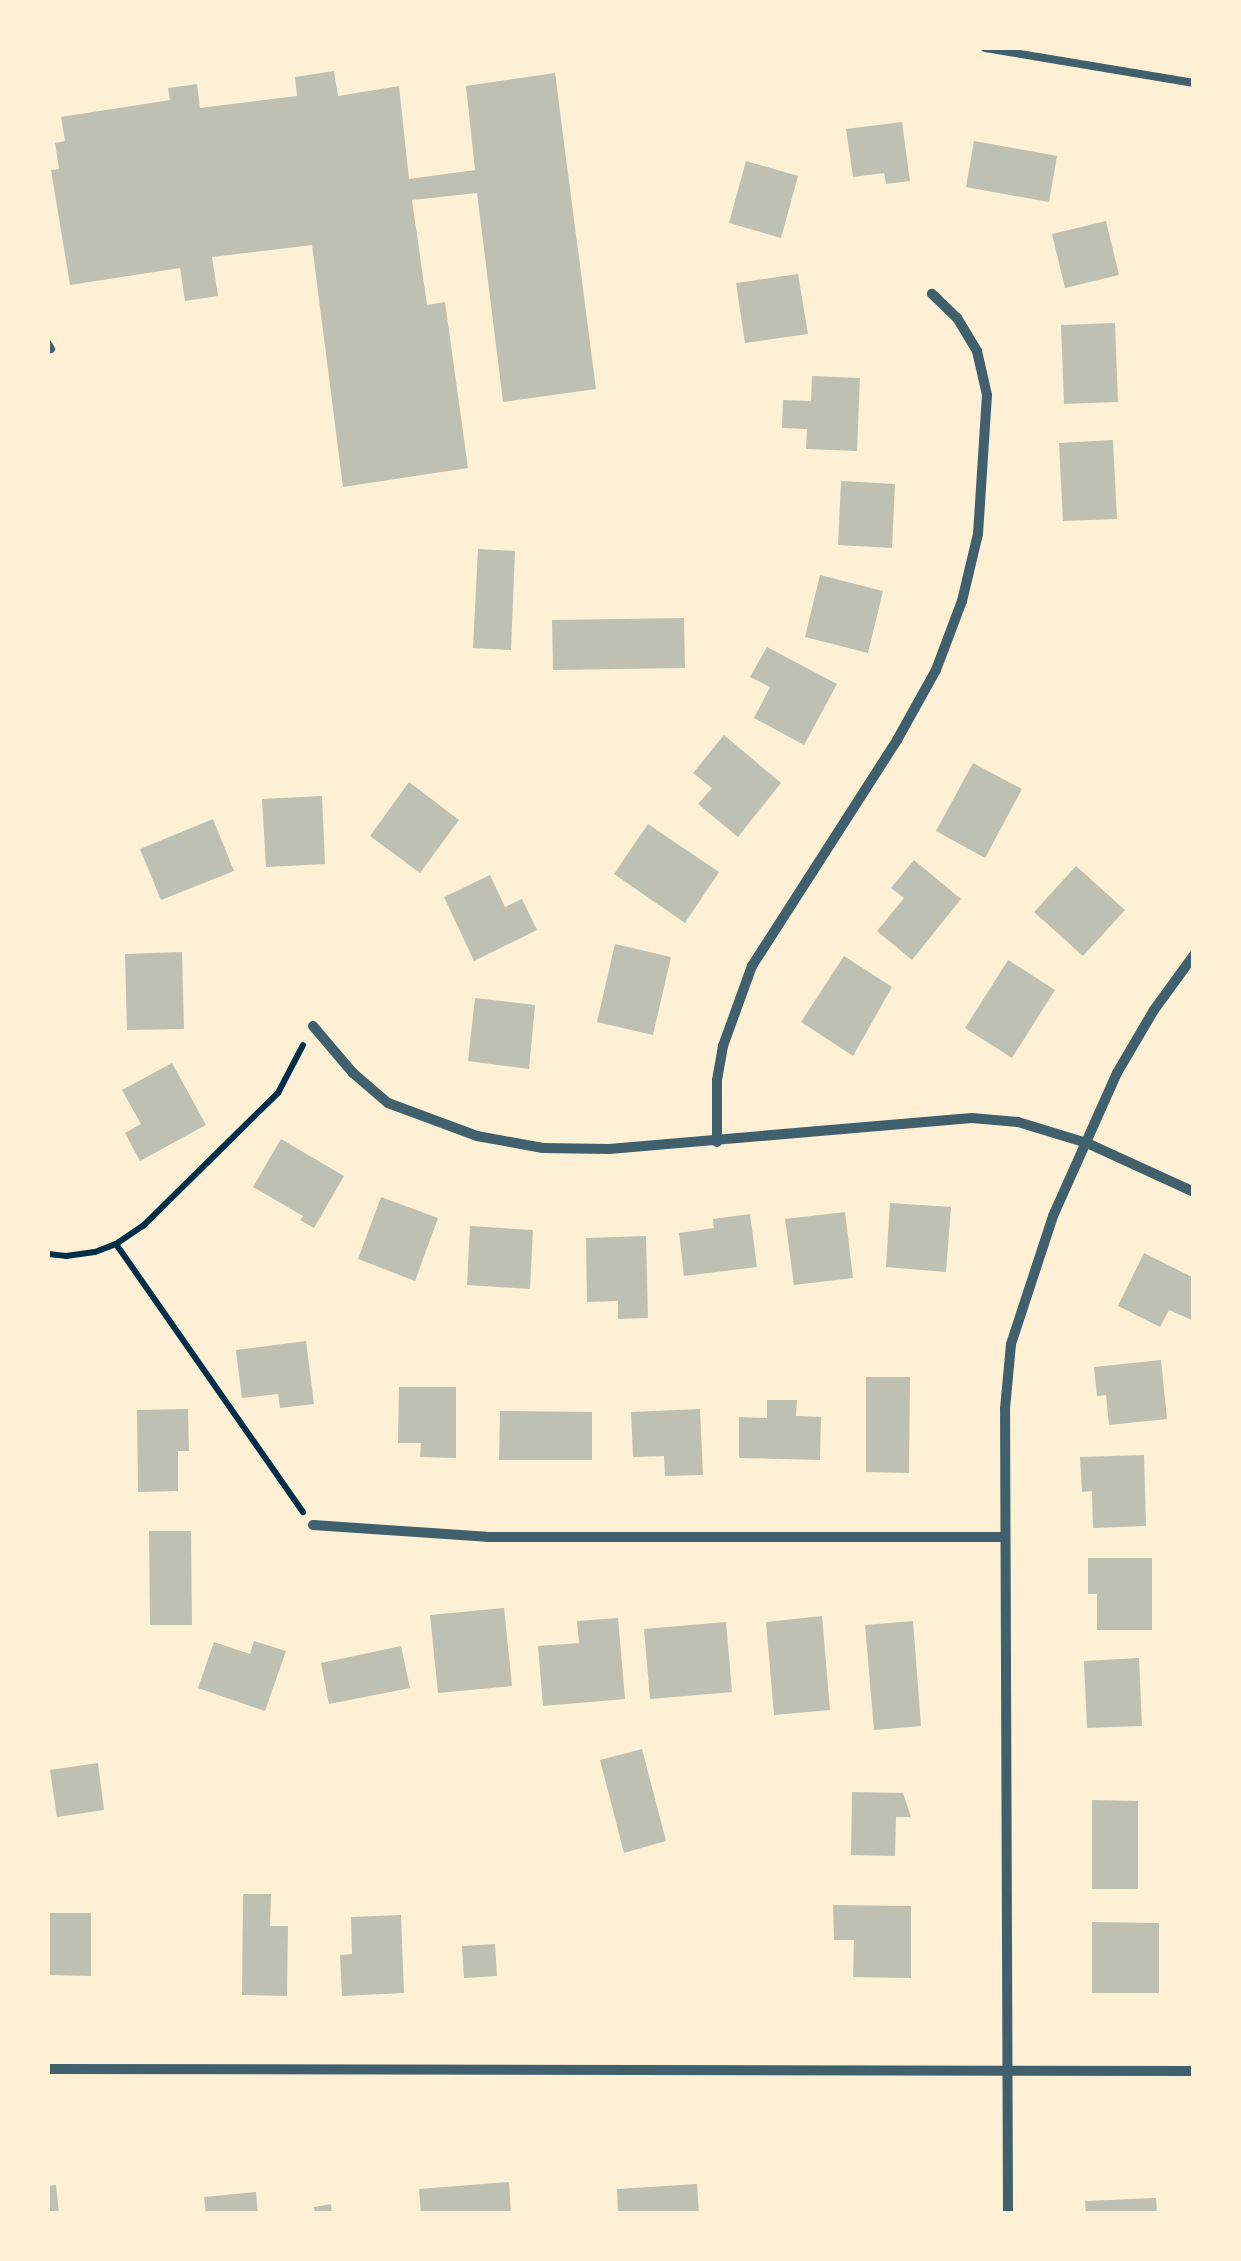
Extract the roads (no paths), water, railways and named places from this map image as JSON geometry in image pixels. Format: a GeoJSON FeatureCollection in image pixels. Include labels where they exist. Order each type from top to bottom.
{"type":"FeatureCollection","features":[{"type":"Feature","properties":{"kind":"street"},"geometry":{"type":"LineString","coordinates":[[718,1142],[717,1080],[723,1046],[752,966],[898,740],[936,670],[962,601],[978,534],[987,394],[977,351],[957,318],[932,294]]}},
{"type":"Feature","properties":{"kind":"street"},"geometry":{"type":"LineString","coordinates":[[1008,2214],[1004,1409],[1012,1344],[1040,1248],[1117,1073],[1154,1010],[1194,956]]}},
{"type":"Feature","properties":{"kind":"street"},"geometry":{"type":"LineString","coordinates":[[313,1026],[352,1074],[388,1102],[478,1136],[543,1148],[718,1142],[972,1118],[1018,1122],[1087,1144],[1194,1192]]}},
{"type":"Feature","properties":{"kind":"street"},"geometry":{"type":"LineString","coordinates":[[313,1524],[486,1537],[1005,1537]]}},
{"type":"Feature","properties":{"kind":"street"},"geometry":{"type":"LineString","coordinates":[[48,2069],[1194,2071]]}},
{"type":"Feature","properties":{"kind":"lane"},"geometry":{"type":"LineString","coordinates":[[985,48],[1194,83]]}}]}
